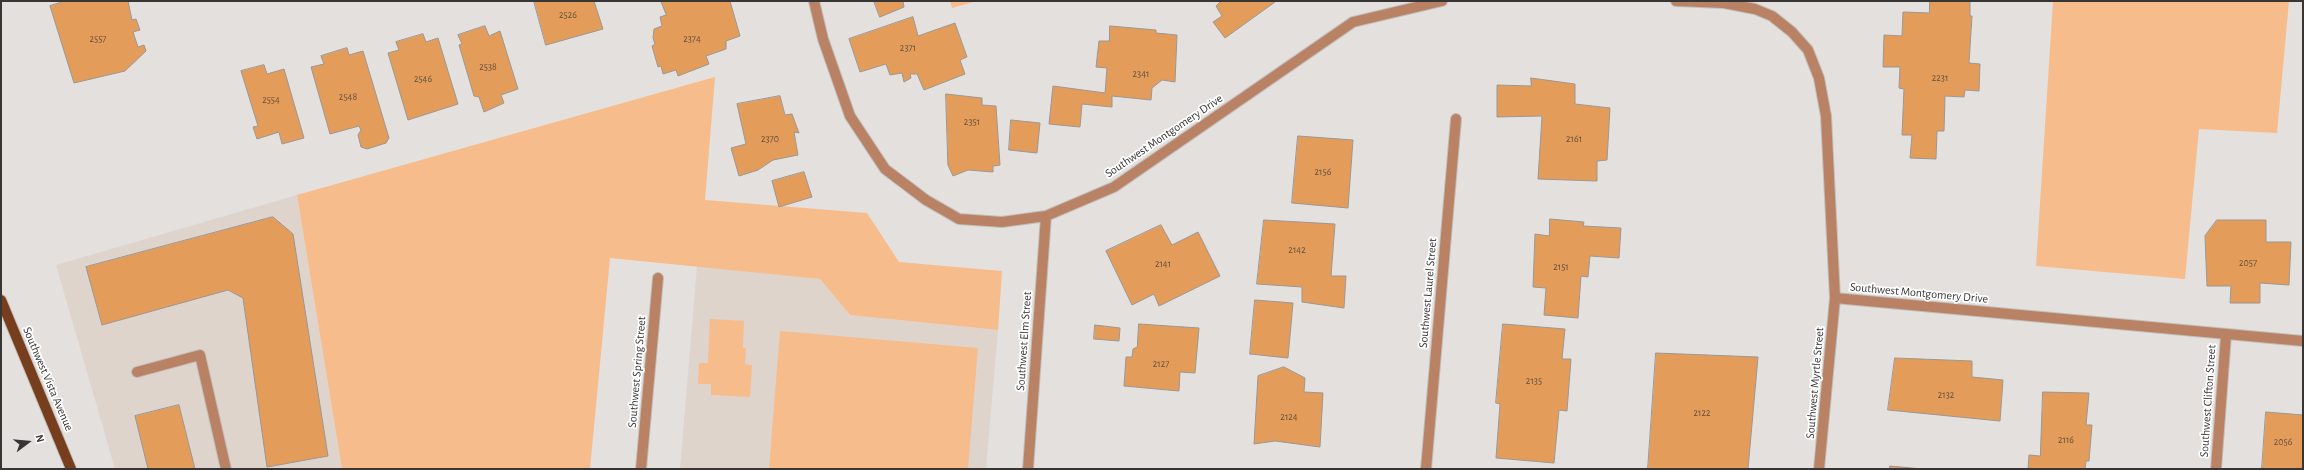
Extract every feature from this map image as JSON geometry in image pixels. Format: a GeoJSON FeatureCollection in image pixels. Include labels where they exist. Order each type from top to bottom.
{"type":"FeatureCollection","features":[{"type":"Feature","properties":{"kind":"main road","name":"Southwest Vista Avenue"},"geometry":{"type":"LineString","coordinates":[[1,300],[71,469]]}},
{"type":"Feature","properties":{"kind":"street","name":"Southwest Montgomery Drive"},"geometry":{"type":"LineString","coordinates":[[814,1],[823,39],[850,116],[885,169],[926,200],[959,219],[1002,222],[1046,216],[1114,187],[1353,22],[1442,1]]}},
{"type":"Feature","properties":{"kind":"street","name":"Southwest Montgomery Drive"},"geometry":{"type":"LineString","coordinates":[[1676,1],[1724,4],[1755,9],[1772,16],[1792,32],[1808,50],[1819,78],[1826,116],[1836,298],[2303,341]]}},
{"type":"Feature","properties":{"kind":"street","name":"Southwest Laurel Street"},"geometry":{"type":"LineString","coordinates":[[1426,469],[1456,120]]}},
{"type":"Feature","properties":{"kind":"street","name":"Southwest Elm Street"},"geometry":{"type":"LineString","coordinates":[[1028,469],[1046,216]]}},
{"type":"Feature","properties":{"kind":"street","name":"Southwest Spring Street"},"geometry":{"type":"LineString","coordinates":[[641,469],[658,278]]}},
{"type":"Feature","properties":{"kind":"street","name":"Southwest Myrtle Street"},"geometry":{"type":"LineString","coordinates":[[1820,469],[1836,298]]}},
{"type":"Feature","properties":{"kind":"street","name":"Southwest Clifton Street"},"geometry":{"type":"LineString","coordinates":[[2216,469],[2226,335]]}},
{"type":"Feature","properties":{"kind":"street"},"geometry":{"type":"LineString","coordinates":[[137,372],[200,355],[226,469]]}},
{"type":"Feature","properties":{"kind":"shaded area"},"geometry":{"type":"Polygon","coordinates":[[[950,1],[977,1],[952,8],[950,1]]]}},
{"type":"Feature","properties":{"kind":"shaded area"},"geometry":{"type":"Polygon","coordinates":[[[2053,1],[2289,1],[2277,133],[2199,129],[2185,279],[2036,266],[2053,1]]]}},
{"type":"Feature","properties":{"kind":"shaded area"},"geometry":{"type":"Polygon","coordinates":[[[715,77],[705,200],[867,213],[899,262],[1002,271],[998,330],[850,315],[820,279],[610,258],[590,469],[342,469],[297,195],[715,77]]]}},
{"type":"Feature","properties":{"kind":"shaded area"},"geometry":{"type":"Polygon","coordinates":[[[297,195],[342,469],[115,469],[56,265],[297,195]]]}},
{"type":"Feature","properties":{"kind":"shaded area"},"geometry":{"type":"Polygon","coordinates":[[[697,266],[820,279],[850,315],[998,330],[986,469],[680,469],[697,266]]]}},
{"type":"Feature","properties":{"kind":"shaded area"},"geometry":{"type":"Polygon","coordinates":[[[710,319],[744,321],[743,348],[746,348],[745,364],[752,365],[750,397],[711,395],[711,384],[698,384],[699,363],[708,363],[710,319]]]}},
{"type":"Feature","properties":{"kind":"shaded area"},"geometry":{"type":"Polygon","coordinates":[[[780,331],[978,348],[968,469],[769,469],[780,331]]]}},
{"type":"Feature","properties":{"kind":"building"},"geometry":{"type":"Polygon","coordinates":[[[65,1],[128,1],[132,20],[136,19],[140,30],[133,32],[138,47],[144,45],[146,51],[125,71],[74,83],[50,6],[65,1]]]}},
{"type":"Feature","properties":{"kind":"building"},"geometry":{"type":"Polygon","coordinates":[[[534,1],[594,1],[603,29],[546,45],[534,1]]]}},
{"type":"Feature","properties":{"kind":"building"},"geometry":{"type":"Polygon","coordinates":[[[661,1],[730,1],[740,36],[726,41],[726,49],[706,56],[709,64],[678,76],[676,70],[663,74],[661,66],[658,67],[652,46],[655,44],[653,38],[654,29],[662,26],[660,17],[666,15],[661,1]]]}},
{"type":"Feature","properties":{"kind":"building"},"geometry":{"type":"Polygon","coordinates":[[[874,1],[903,1],[904,7],[880,17],[874,1]]]}},
{"type":"Feature","properties":{"kind":"building"},"geometry":{"type":"Polygon","coordinates":[[[1219,1],[1275,2],[1225,38],[1213,22],[1222,16],[1216,6],[1220,2],[1219,1]]]}},
{"type":"Feature","properties":{"kind":"building"},"geometry":{"type":"Polygon","coordinates":[[[1930,1],[1970,1],[1970,16],[1972,16],[1969,63],[1980,64],[1979,91],[1965,90],[1964,97],[1945,96],[1944,131],[1937,131],[1936,159],[1910,158],[1912,135],[1902,135],[1904,89],[1899,88],[1900,67],[1883,67],[1884,35],[1902,36],[1903,12],[1929,13],[1930,1]]]}},
{"type":"Feature","properties":{"kind":"building"},"geometry":{"type":"Polygon","coordinates":[[[913,17],[918,36],[955,23],[967,57],[960,60],[965,74],[924,90],[917,74],[910,74],[911,78],[904,82],[902,73],[890,75],[886,64],[860,72],[849,39],[913,17]]]}},
{"type":"Feature","properties":{"kind":"building"},"geometry":{"type":"Polygon","coordinates":[[[485,26],[489,36],[500,31],[518,89],[501,95],[504,103],[484,112],[479,97],[474,96],[459,45],[462,44],[458,35],[485,26]]]}},
{"type":"Feature","properties":{"kind":"building"},"geometry":{"type":"Polygon","coordinates":[[[1110,26],[1156,30],[1156,33],[1177,35],[1175,82],[1162,80],[1152,88],[1151,100],[1112,96],[1112,107],[1082,104],[1080,127],[1049,124],[1053,86],[1105,93],[1107,68],[1096,67],[1099,41],[1109,41],[1110,26]]]}},
{"type":"Feature","properties":{"kind":"building"},"geometry":{"type":"Polygon","coordinates":[[[423,34],[426,42],[438,38],[458,104],[408,120],[388,53],[399,50],[396,42],[423,34]]]}},
{"type":"Feature","properties":{"kind":"building"},"geometry":{"type":"Polygon","coordinates":[[[347,48],[349,55],[363,51],[389,138],[386,143],[367,149],[361,147],[358,135],[361,130],[359,126],[330,134],[311,67],[324,64],[321,56],[347,48]]]}},
{"type":"Feature","properties":{"kind":"building"},"geometry":{"type":"Polygon","coordinates":[[[264,65],[267,74],[284,69],[304,138],[282,144],[279,132],[257,139],[253,127],[258,126],[241,71],[264,65]]]}},
{"type":"Feature","properties":{"kind":"building"},"geometry":{"type":"Polygon","coordinates":[[[1531,78],[1575,84],[1575,104],[1610,108],[1607,160],[1597,161],[1597,181],[1538,179],[1542,116],[1497,117],[1497,85],[1531,86],[1531,78]]]}},
{"type":"Feature","properties":{"kind":"building"},"geometry":{"type":"Polygon","coordinates":[[[946,94],[982,98],[982,105],[996,106],[1000,165],[993,166],[993,172],[968,170],[953,176],[948,165],[946,94]]]}},
{"type":"Feature","properties":{"kind":"building"},"geometry":{"type":"Polygon","coordinates":[[[780,96],[785,115],[792,114],[799,133],[794,132],[798,155],[773,160],[758,170],[739,176],[731,148],[746,144],[737,104],[780,96]]]}},
{"type":"Feature","properties":{"kind":"building"},"geometry":{"type":"Polygon","coordinates":[[[1011,120],[1040,123],[1037,153],[1009,150],[1011,120]]]}},
{"type":"Feature","properties":{"kind":"building"},"geometry":{"type":"Polygon","coordinates":[[[1298,136],[1353,140],[1348,208],[1292,203],[1298,136]]]}},
{"type":"Feature","properties":{"kind":"building"},"geometry":{"type":"Polygon","coordinates":[[[804,172],[812,197],[779,207],[772,181],[804,172]]]}},
{"type":"Feature","properties":{"kind":"building"},"geometry":{"type":"Polygon","coordinates":[[[273,217],[293,234],[328,456],[267,467],[243,298],[228,290],[102,325],[86,267],[273,217]]]}},
{"type":"Feature","properties":{"kind":"building"},"geometry":{"type":"Polygon","coordinates":[[[1550,219],[1584,222],[1583,226],[1621,228],[1619,258],[1590,256],[1588,277],[1581,276],[1578,318],[1544,315],[1546,288],[1533,287],[1535,234],[1549,236],[1550,219]]]}},
{"type":"Feature","properties":{"kind":"building"},"geometry":{"type":"Polygon","coordinates":[[[1264,220],[1335,224],[1331,276],[1346,276],[1344,308],[1302,302],[1302,287],[1257,284],[1264,220]]]}},
{"type":"Feature","properties":{"kind":"building"},"geometry":{"type":"Polygon","coordinates":[[[2217,220],[2266,220],[2266,242],[2291,242],[2289,285],[2260,283],[2260,303],[2230,303],[2231,286],[2207,286],[2205,236],[2217,220]]]}},
{"type":"Feature","properties":{"kind":"building"},"geometry":{"type":"Polygon","coordinates":[[[1161,225],[1172,245],[1198,232],[1220,276],[1159,306],[1154,294],[1132,305],[1106,251],[1161,225]]]}},
{"type":"Feature","properties":{"kind":"building"},"geometry":{"type":"Polygon","coordinates":[[[1255,300],[1293,303],[1288,358],[1250,354],[1255,300]]]}},
{"type":"Feature","properties":{"kind":"building"},"geometry":{"type":"Polygon","coordinates":[[[1139,324],[1199,328],[1195,373],[1180,372],[1179,391],[1124,386],[1126,357],[1132,357],[1133,349],[1137,347],[1139,324]]]}},
{"type":"Feature","properties":{"kind":"building"},"geometry":{"type":"Polygon","coordinates":[[[1503,324],[1565,329],[1562,359],[1571,359],[1567,411],[1559,410],[1554,463],[1496,458],[1500,404],[1496,403],[1503,324]]]}},
{"type":"Feature","properties":{"kind":"building"},"geometry":{"type":"Polygon","coordinates":[[[1095,325],[1120,328],[1119,341],[1094,339],[1095,325]]]}},
{"type":"Feature","properties":{"kind":"building"},"geometry":{"type":"Polygon","coordinates":[[[1656,353],[1758,357],[1748,469],[1648,469],[1656,353]]]}},
{"type":"Feature","properties":{"kind":"building"},"geometry":{"type":"Polygon","coordinates":[[[1895,358],[1972,361],[1972,377],[2003,380],[2000,421],[1888,410],[1895,358]]]}},
{"type":"Feature","properties":{"kind":"building"},"geometry":{"type":"Polygon","coordinates":[[[1284,367],[1305,378],[1304,392],[1323,393],[1320,447],[1275,441],[1254,444],[1258,376],[1284,367]]]}},
{"type":"Feature","properties":{"kind":"building"},"geometry":{"type":"Polygon","coordinates":[[[2043,392],[2089,393],[2086,425],[2092,425],[2089,461],[2086,461],[2085,469],[2028,469],[2029,455],[2040,456],[2043,392]]]}},
{"type":"Feature","properties":{"kind":"building"},"geometry":{"type":"Polygon","coordinates":[[[179,405],[195,469],[148,469],[135,416],[179,405]]]}},
{"type":"Feature","properties":{"kind":"building"},"geometry":{"type":"Polygon","coordinates":[[[2266,412],[2303,415],[2303,469],[2262,469],[2266,412]]]}},
{"type":"Feature","properties":{"kind":"building"},"geometry":{"type":"Polygon","coordinates":[[[1890,466],[1922,469],[1890,469],[1890,466]]]}}]}
